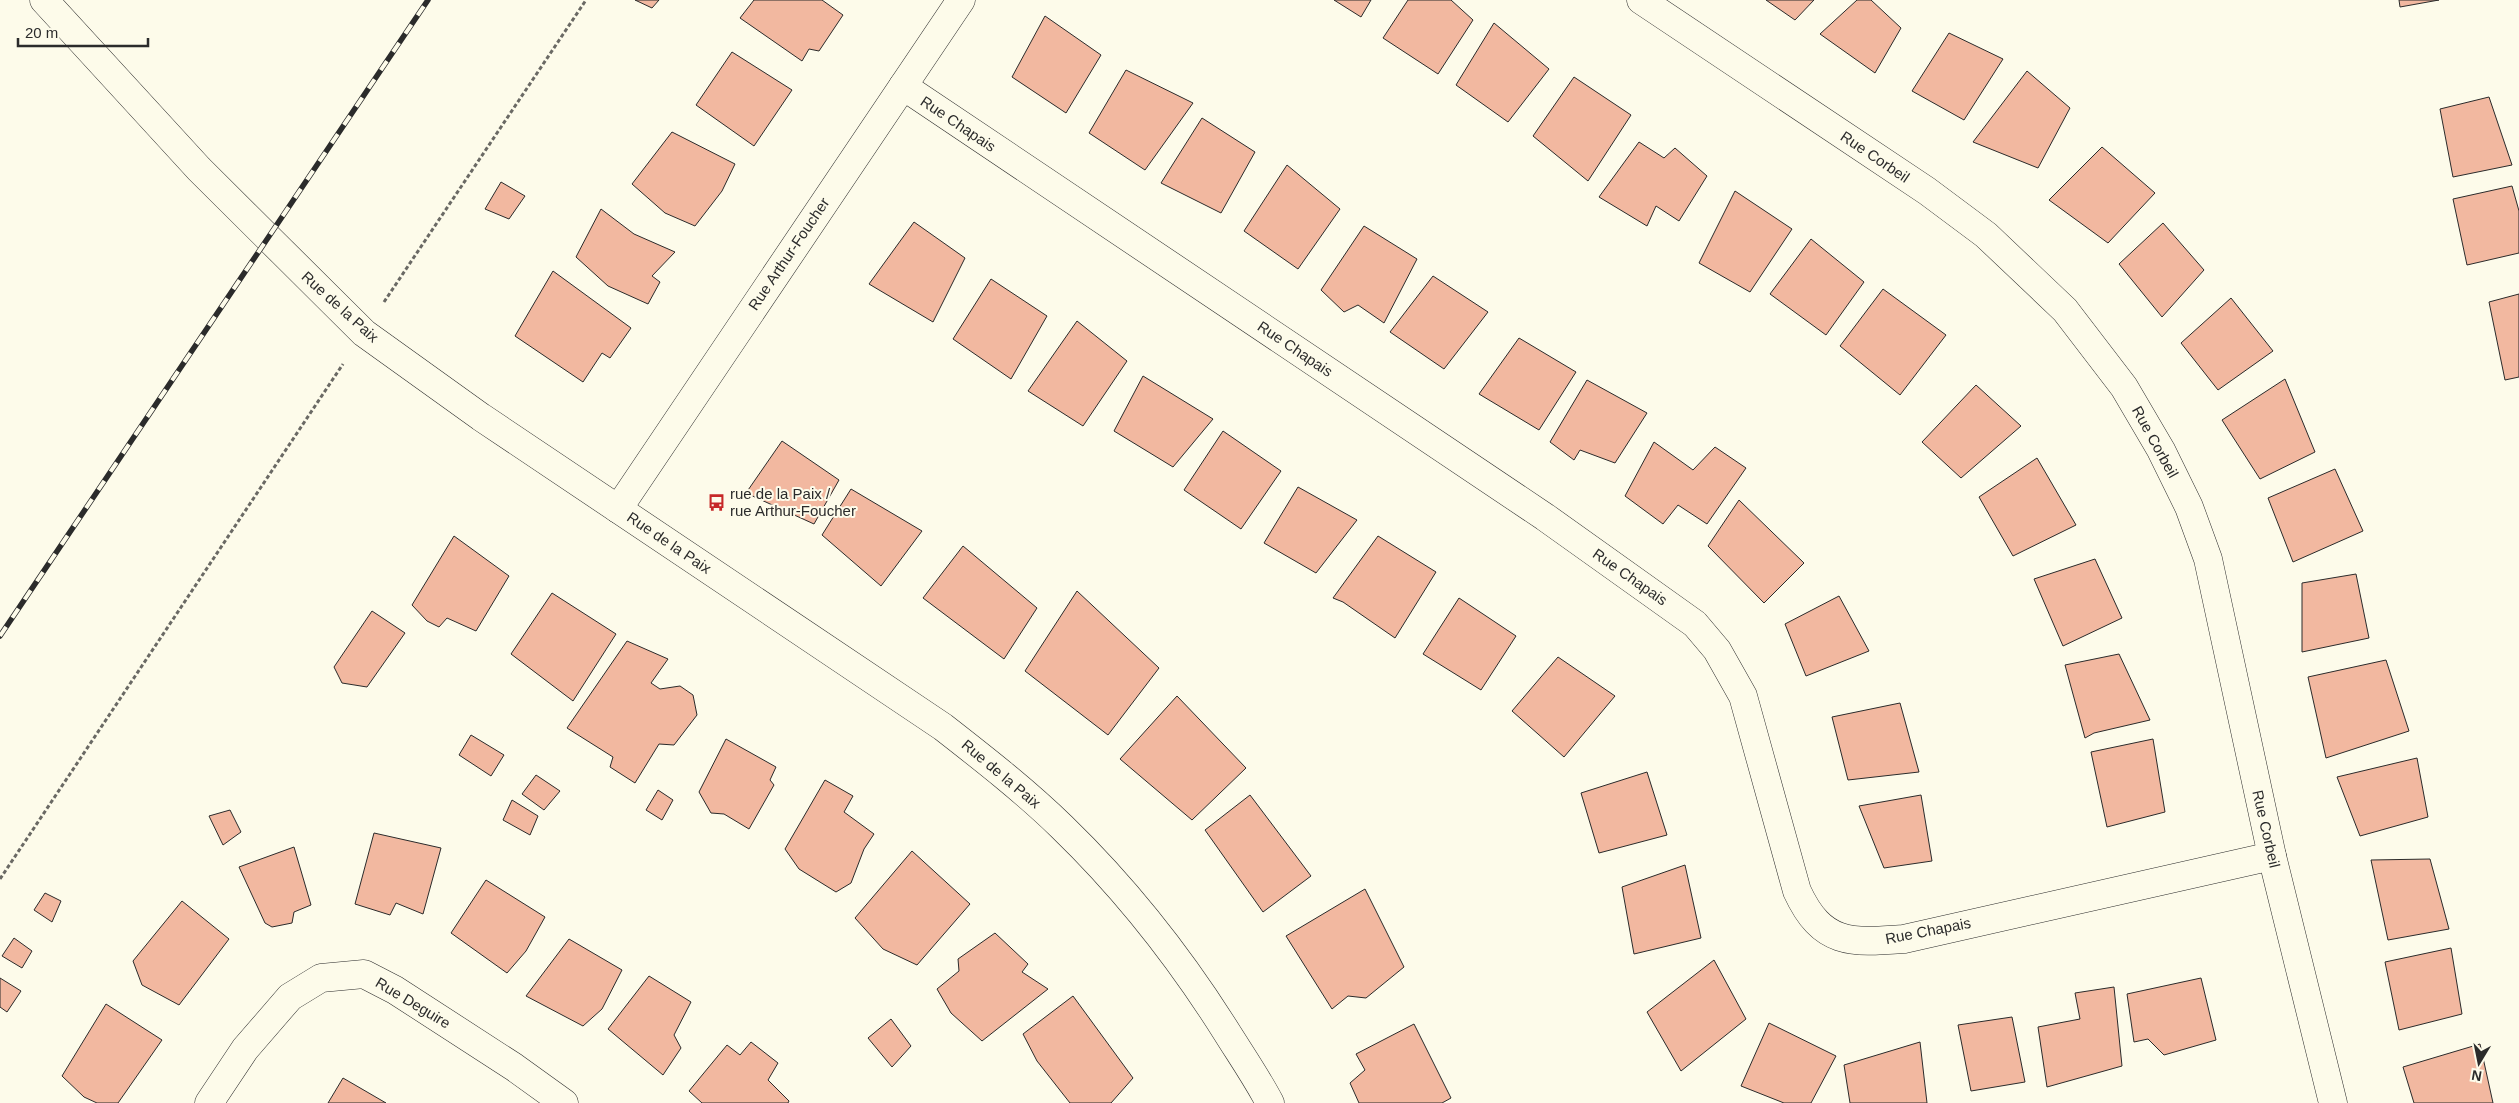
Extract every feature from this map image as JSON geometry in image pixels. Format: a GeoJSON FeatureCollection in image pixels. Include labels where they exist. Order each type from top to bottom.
{"type":"FeatureCollection","features":[{"type":"Feature","properties":{"kind":"street","name":"Rue de la Paix"},"geometry":{"type":"LineString","coordinates":[[44,0],[199,169],[364,332],[481,417],[943,727],[989,763],[1062,827],[1112,878],[1176,958],[1206,1000],[1270,1103]]}},
{"type":"Feature","properties":{"kind":"street","name":"Rue Arthur-Foucher"},"geometry":{"type":"LineString","coordinates":[[618,509],[961,0]]}},
{"type":"Feature","properties":{"kind":"street","name":"Rue Corbeil"},"geometry":{"type":"LineString","coordinates":[[1641,0],[1927,191],[1986,235],[2065,310],[2110,367],[2161,450],[2199,533],[2208,559],[2272,856],[2333,1103]]}},
{"type":"Feature","properties":{"kind":"street","name":"Rue Chapais"},"geometry":{"type":"LineString","coordinates":[[903,86],[1545,517],[1694,624],[1717,650],[1743,696],[1797,890],[1807,912],[1828,932],[1846,940],[1876,941],[1904,938],[2272,856]]}},
{"type":"Feature","properties":{"kind":"street","name":"Rue Deguire"},"geometry":{"type":"LineString","coordinates":[[209,1103],[245,1049],[290,997],[321,978],[364,974],[395,990],[514,1067],[564,1103]]}},
{"type":"Feature","properties":{"kind":"path"},"geometry":{"type":"LineString","coordinates":[[0,879],[586,0]]}},
{"type":"Feature","properties":{"kind":"building"},"geometry":{"type":"Polygon","coordinates":[[[635,0],[659,0],[652,8],[635,0]]]}},
{"type":"Feature","properties":{"kind":"building"},"geometry":{"type":"Polygon","coordinates":[[[754,0],[822,0],[843,15],[819,51],[809,49],[802,61],[740,18],[754,0]]]}},
{"type":"Feature","properties":{"kind":"building"},"geometry":{"type":"Polygon","coordinates":[[[1334,0],[1371,0],[1361,17],[1334,0]]]}},
{"type":"Feature","properties":{"kind":"building"},"geometry":{"type":"Polygon","coordinates":[[[1408,0],[1451,0],[1473,20],[1438,74],[1383,38],[1408,0]]]}},
{"type":"Feature","properties":{"kind":"building"},"geometry":{"type":"Polygon","coordinates":[[[1766,0],[1814,0],[1795,20],[1766,0]]]}},
{"type":"Feature","properties":{"kind":"building"},"geometry":{"type":"Polygon","coordinates":[[[1857,0],[1871,0],[1901,28],[1875,73],[1820,34],[1857,0]]]}},
{"type":"Feature","properties":{"kind":"building"},"geometry":{"type":"Polygon","coordinates":[[[2399,0],[2439,0],[2400,7],[2399,0]]]}},
{"type":"Feature","properties":{"kind":"building"},"geometry":{"type":"Polygon","coordinates":[[[1045,16],[1101,55],[1066,113],[1012,77],[1045,16]]]}},
{"type":"Feature","properties":{"kind":"building"},"geometry":{"type":"Polygon","coordinates":[[[1494,23],[1549,69],[1508,122],[1456,85],[1494,23]]]}},
{"type":"Feature","properties":{"kind":"building"},"geometry":{"type":"Polygon","coordinates":[[[1949,33],[2003,59],[1964,120],[1912,91],[1949,33]]]}},
{"type":"Feature","properties":{"kind":"building"},"geometry":{"type":"Polygon","coordinates":[[[732,52],[792,90],[754,146],[696,105],[732,52]]]}},
{"type":"Feature","properties":{"kind":"building"},"geometry":{"type":"Polygon","coordinates":[[[1126,70],[1193,103],[1145,170],[1089,133],[1126,70]]]}},
{"type":"Feature","properties":{"kind":"building"},"geometry":{"type":"Polygon","coordinates":[[[2027,71],[2070,108],[2038,168],[1973,142],[2027,71]]]}},
{"type":"Feature","properties":{"kind":"building"},"geometry":{"type":"Polygon","coordinates":[[[1574,77],[1631,115],[1588,181],[1533,136],[1574,77]]]}},
{"type":"Feature","properties":{"kind":"building"},"geometry":{"type":"Polygon","coordinates":[[[2489,97],[2512,165],[2453,177],[2440,109],[2489,97]]]}},
{"type":"Feature","properties":{"kind":"building"},"geometry":{"type":"Polygon","coordinates":[[[1202,118],[1255,152],[1221,213],[1161,183],[1202,118]]]}},
{"type":"Feature","properties":{"kind":"building"},"geometry":{"type":"Polygon","coordinates":[[[672,132],[735,164],[722,191],[695,226],[665,213],[632,184],[672,132]]]}},
{"type":"Feature","properties":{"kind":"building"},"geometry":{"type":"Polygon","coordinates":[[[1639,142],[1664,158],[1675,148],[1707,176],[1679,221],[1656,206],[1647,226],[1599,197],[1639,142]]]}},
{"type":"Feature","properties":{"kind":"building"},"geometry":{"type":"Polygon","coordinates":[[[2102,147],[2155,193],[2108,243],[2049,200],[2102,147]]]}},
{"type":"Feature","properties":{"kind":"building"},"geometry":{"type":"Polygon","coordinates":[[[1287,165],[1340,209],[1298,269],[1244,231],[1287,165]]]}},
{"type":"Feature","properties":{"kind":"building"},"geometry":{"type":"Polygon","coordinates":[[[501,182],[525,196],[509,219],[485,209],[501,182]]]}},
{"type":"Feature","properties":{"kind":"building"},"geometry":{"type":"Polygon","coordinates":[[[2512,186],[2519,211],[2519,253],[2467,265],[2453,199],[2512,186]]]}},
{"type":"Feature","properties":{"kind":"building"},"geometry":{"type":"Polygon","coordinates":[[[1735,191],[1792,229],[1750,292],[1699,263],[1735,191]]]}},
{"type":"Feature","properties":{"kind":"building"},"geometry":{"type":"Polygon","coordinates":[[[601,209],[634,234],[675,252],[652,276],[660,282],[648,304],[608,286],[576,257],[601,209]]]}},
{"type":"Feature","properties":{"kind":"building"},"geometry":{"type":"Polygon","coordinates":[[[914,222],[965,258],[933,322],[869,284],[914,222]]]}},
{"type":"Feature","properties":{"kind":"building"},"geometry":{"type":"Polygon","coordinates":[[[2163,223],[2204,270],[2162,317],[2119,264],[2163,223]]]}},
{"type":"Feature","properties":{"kind":"building"},"geometry":{"type":"Polygon","coordinates":[[[1364,226],[1417,259],[1384,323],[1358,305],[1344,312],[1321,290],[1364,226]]]}},
{"type":"Feature","properties":{"kind":"building"},"geometry":{"type":"Polygon","coordinates":[[[1811,239],[1864,282],[1826,335],[1770,294],[1811,239]]]}},
{"type":"Feature","properties":{"kind":"building"},"geometry":{"type":"Polygon","coordinates":[[[553,271],[631,328],[610,358],[602,353],[583,382],[515,336],[553,271]]]}},
{"type":"Feature","properties":{"kind":"building"},"geometry":{"type":"Polygon","coordinates":[[[1433,276],[1488,312],[1444,369],[1390,332],[1433,276]]]}},
{"type":"Feature","properties":{"kind":"building"},"geometry":{"type":"Polygon","coordinates":[[[991,279],[1047,316],[1011,379],[953,339],[991,279]]]}},
{"type":"Feature","properties":{"kind":"building"},"geometry":{"type":"Polygon","coordinates":[[[1883,289],[1946,335],[1900,395],[1840,346],[1883,289]]]}},
{"type":"Feature","properties":{"kind":"building"},"geometry":{"type":"Polygon","coordinates":[[[2519,294],[2519,377],[2505,380],[2489,302],[2519,294]]]}},
{"type":"Feature","properties":{"kind":"building"},"geometry":{"type":"Polygon","coordinates":[[[2231,298],[2273,351],[2218,390],[2181,343],[2231,298]]]}},
{"type":"Feature","properties":{"kind":"building"},"geometry":{"type":"Polygon","coordinates":[[[1077,321],[1127,361],[1083,426],[1028,391],[1077,321]]]}},
{"type":"Feature","properties":{"kind":"building"},"geometry":{"type":"Polygon","coordinates":[[[1519,338],[1576,372],[1539,430],[1479,394],[1519,338]]]}},
{"type":"Feature","properties":{"kind":"building"},"geometry":{"type":"Polygon","coordinates":[[[1143,376],[1213,419],[1173,467],[1114,431],[1143,376]]]}},
{"type":"Feature","properties":{"kind":"building"},"geometry":{"type":"Polygon","coordinates":[[[2285,379],[2315,452],[2260,479],[2222,420],[2285,379]]]}},
{"type":"Feature","properties":{"kind":"building"},"geometry":{"type":"Polygon","coordinates":[[[1587,380],[1647,413],[1615,463],[1580,450],[1574,460],[1550,442],[1587,380]]]}},
{"type":"Feature","properties":{"kind":"building"},"geometry":{"type":"Polygon","coordinates":[[[1976,385],[2021,426],[1961,478],[1922,442],[1976,385]]]}},
{"type":"Feature","properties":{"kind":"building"},"geometry":{"type":"Polygon","coordinates":[[[1223,431],[1281,471],[1241,529],[1184,490],[1223,431]]]}},
{"type":"Feature","properties":{"kind":"building"},"geometry":{"type":"Polygon","coordinates":[[[782,441],[839,480],[814,524],[746,493],[782,441]]]}},
{"type":"Feature","properties":{"kind":"building"},"geometry":{"type":"Polygon","coordinates":[[[1654,442],[1693,470],[1715,447],[1746,468],[1707,524],[1678,505],[1663,524],[1625,496],[1654,442]]]}},
{"type":"Feature","properties":{"kind":"building"},"geometry":{"type":"Polygon","coordinates":[[[2037,458],[2076,525],[2013,556],[1979,497],[2037,458]]]}},
{"type":"Feature","properties":{"kind":"building"},"geometry":{"type":"Polygon","coordinates":[[[2335,469],[2363,531],[2293,562],[2268,498],[2335,469]]]}},
{"type":"Feature","properties":{"kind":"building"},"geometry":{"type":"Polygon","coordinates":[[[1298,487],[1357,520],[1316,573],[1264,543],[1298,487]]]}},
{"type":"Feature","properties":{"kind":"building"},"geometry":{"type":"Polygon","coordinates":[[[851,489],[922,531],[881,586],[822,535],[851,489]]]}},
{"type":"Feature","properties":{"kind":"building"},"geometry":{"type":"Polygon","coordinates":[[[1739,500],[1804,563],[1764,603],[1708,546],[1739,500]]]}},
{"type":"Feature","properties":{"kind":"building"},"geometry":{"type":"Polygon","coordinates":[[[454,536],[509,576],[476,631],[447,618],[439,627],[427,621],[412,605],[454,536]]]}},
{"type":"Feature","properties":{"kind":"building"},"geometry":{"type":"Polygon","coordinates":[[[1378,536],[1436,572],[1395,638],[1343,602],[1333,598],[1378,536]]]}},
{"type":"Feature","properties":{"kind":"building"},"geometry":{"type":"Polygon","coordinates":[[[963,546],[1037,608],[1004,659],[923,598],[963,546]]]}},
{"type":"Feature","properties":{"kind":"building"},"geometry":{"type":"Polygon","coordinates":[[[2095,559],[2122,618],[2063,646],[2034,579],[2095,559]]]}},
{"type":"Feature","properties":{"kind":"building"},"geometry":{"type":"Polygon","coordinates":[[[2356,574],[2369,638],[2302,652],[2302,583],[2356,574]]]}},
{"type":"Feature","properties":{"kind":"building"},"geometry":{"type":"Polygon","coordinates":[[[1077,591],[1159,668],[1108,735],[1025,671],[1077,591]]]}},
{"type":"Feature","properties":{"kind":"building"},"geometry":{"type":"Polygon","coordinates":[[[552,593],[616,634],[573,701],[511,654],[552,593]]]}},
{"type":"Feature","properties":{"kind":"building"},"geometry":{"type":"Polygon","coordinates":[[[1839,596],[1869,651],[1806,676],[1785,624],[1839,596]]]}},
{"type":"Feature","properties":{"kind":"building"},"geometry":{"type":"Polygon","coordinates":[[[1459,598],[1516,636],[1481,690],[1423,654],[1459,598]]]}},
{"type":"Feature","properties":{"kind":"building"},"geometry":{"type":"Polygon","coordinates":[[[372,611],[405,633],[367,687],[342,683],[334,667],[372,611]]]}},
{"type":"Feature","properties":{"kind":"building"},"geometry":{"type":"Polygon","coordinates":[[[627,641],[668,659],[651,683],[660,689],[680,686],[693,695],[697,715],[674,745],[659,744],[635,783],[610,767],[613,757],[567,728],[627,641]]]}},
{"type":"Feature","properties":{"kind":"building"},"geometry":{"type":"Polygon","coordinates":[[[2119,654],[2150,720],[2094,733],[2085,738],[2065,665],[2119,654]]]}},
{"type":"Feature","properties":{"kind":"building"},"geometry":{"type":"Polygon","coordinates":[[[1558,657],[1615,696],[1564,757],[1512,711],[1558,657]]]}},
{"type":"Feature","properties":{"kind":"building"},"geometry":{"type":"Polygon","coordinates":[[[2386,660],[2409,731],[2326,758],[2308,677],[2386,660]]]}},
{"type":"Feature","properties":{"kind":"building"},"geometry":{"type":"Polygon","coordinates":[[[1177,696],[1246,768],[1192,820],[1120,759],[1177,696]]]}},
{"type":"Feature","properties":{"kind":"building"},"geometry":{"type":"Polygon","coordinates":[[[1900,703],[1919,772],[1848,780],[1832,717],[1900,703]]]}},
{"type":"Feature","properties":{"kind":"building"},"geometry":{"type":"Polygon","coordinates":[[[471,735],[504,755],[491,776],[459,755],[471,735]]]}},
{"type":"Feature","properties":{"kind":"building"},"geometry":{"type":"Polygon","coordinates":[[[726,739],[776,767],[770,780],[774,785],[749,829],[724,814],[711,813],[699,792],[726,739]]]}},
{"type":"Feature","properties":{"kind":"building"},"geometry":{"type":"Polygon","coordinates":[[[2153,739],[2165,812],[2107,827],[2091,752],[2153,739]]]}},
{"type":"Feature","properties":{"kind":"building"},"geometry":{"type":"Polygon","coordinates":[[[2417,758],[2428,817],[2360,836],[2337,777],[2417,758]]]}},
{"type":"Feature","properties":{"kind":"building"},"geometry":{"type":"Polygon","coordinates":[[[1647,772],[1667,835],[1599,853],[1581,793],[1647,772]]]}},
{"type":"Feature","properties":{"kind":"building"},"geometry":{"type":"Polygon","coordinates":[[[536,775],[560,791],[544,810],[522,794],[536,775]]]}},
{"type":"Feature","properties":{"kind":"building"},"geometry":{"type":"Polygon","coordinates":[[[825,780],[853,796],[844,812],[874,834],[864,849],[851,883],[836,892],[799,869],[785,849],[825,780]]]}},
{"type":"Feature","properties":{"kind":"building"},"geometry":{"type":"Polygon","coordinates":[[[658,790],[673,800],[662,820],[646,810],[658,790]]]}},
{"type":"Feature","properties":{"kind":"building"},"geometry":{"type":"Polygon","coordinates":[[[1250,795],[1311,876],[1263,912],[1205,830],[1250,795]]]}},
{"type":"Feature","properties":{"kind":"building"},"geometry":{"type":"Polygon","coordinates":[[[1921,795],[1932,861],[1884,868],[1859,806],[1921,795]]]}},
{"type":"Feature","properties":{"kind":"building"},"geometry":{"type":"Polygon","coordinates":[[[512,800],[538,816],[530,835],[503,820],[512,800]]]}},
{"type":"Feature","properties":{"kind":"building"},"geometry":{"type":"Polygon","coordinates":[[[230,810],[241,832],[223,845],[209,816],[230,810]]]}},
{"type":"Feature","properties":{"kind":"building"},"geometry":{"type":"Polygon","coordinates":[[[374,833],[441,848],[423,914],[396,903],[390,915],[355,904],[374,833]]]}},
{"type":"Feature","properties":{"kind":"building"},"geometry":{"type":"Polygon","coordinates":[[[294,847],[311,905],[294,912],[292,923],[272,927],[265,923],[239,867],[294,847]]]}},
{"type":"Feature","properties":{"kind":"building"},"geometry":{"type":"Polygon","coordinates":[[[912,851],[970,904],[917,965],[883,949],[855,918],[912,851]]]}},
{"type":"Feature","properties":{"kind":"building"},"geometry":{"type":"Polygon","coordinates":[[[2430,859],[2449,929],[2388,940],[2371,860],[2430,859]]]}},
{"type":"Feature","properties":{"kind":"building"},"geometry":{"type":"Polygon","coordinates":[[[1685,865],[1701,938],[1634,954],[1622,887],[1685,865]]]}},
{"type":"Feature","properties":{"kind":"building"},"geometry":{"type":"Polygon","coordinates":[[[486,880],[545,917],[526,951],[507,973],[451,933],[486,880]]]}},
{"type":"Feature","properties":{"kind":"building"},"geometry":{"type":"Polygon","coordinates":[[[1365,889],[1404,967],[1366,998],[1348,996],[1332,1009],[1286,936],[1365,889]]]}},
{"type":"Feature","properties":{"kind":"building"},"geometry":{"type":"Polygon","coordinates":[[[45,893],[61,901],[52,922],[34,910],[45,893]]]}},
{"type":"Feature","properties":{"kind":"building"},"geometry":{"type":"Polygon","coordinates":[[[182,901],[229,939],[179,1005],[142,985],[133,961],[182,901]]]}},
{"type":"Feature","properties":{"kind":"building"},"geometry":{"type":"Polygon","coordinates":[[[995,933],[1028,964],[1022,972],[1048,989],[982,1041],[951,1013],[937,989],[959,971],[958,959],[995,933]]]}},
{"type":"Feature","properties":{"kind":"building"},"geometry":{"type":"Polygon","coordinates":[[[14,938],[32,951],[22,968],[2,956],[14,938]]]}},
{"type":"Feature","properties":{"kind":"building"},"geometry":{"type":"Polygon","coordinates":[[[569,939],[622,970],[602,1009],[583,1026],[526,996],[569,939]]]}},
{"type":"Feature","properties":{"kind":"building"},"geometry":{"type":"Polygon","coordinates":[[[2451,948],[2462,1014],[2399,1030],[2385,962],[2451,948]]]}},
{"type":"Feature","properties":{"kind":"building"},"geometry":{"type":"Polygon","coordinates":[[[1714,960],[1746,1019],[1681,1071],[1647,1012],[1714,960]]]}},
{"type":"Feature","properties":{"kind":"building"},"geometry":{"type":"Polygon","coordinates":[[[649,976],[691,1002],[674,1035],[681,1048],[663,1075],[608,1029],[649,976]]]}},
{"type":"Feature","properties":{"kind":"building"},"geometry":{"type":"Polygon","coordinates":[[[0,978],[21,991],[7,1012],[0,1007],[0,978]]]}},
{"type":"Feature","properties":{"kind":"building"},"geometry":{"type":"Polygon","coordinates":[[[2201,978],[2216,1040],[2164,1055],[2148,1039],[2134,1042],[2127,994],[2201,978]]]}},
{"type":"Feature","properties":{"kind":"building"},"geometry":{"type":"Polygon","coordinates":[[[2114,987],[2122,1066],[2047,1087],[2038,1027],[2080,1019],[2075,993],[2114,987]]]}},
{"type":"Feature","properties":{"kind":"building"},"geometry":{"type":"Polygon","coordinates":[[[1073,996],[1133,1078],[1111,1103],[1070,1103],[1037,1061],[1023,1034],[1073,996]]]}},
{"type":"Feature","properties":{"kind":"building"},"geometry":{"type":"Polygon","coordinates":[[[106,1004],[162,1040],[118,1103],[97,1103],[84,1097],[62,1076],[106,1004]]]}},
{"type":"Feature","properties":{"kind":"building"},"geometry":{"type":"Polygon","coordinates":[[[2012,1017],[2025,1082],[1971,1091],[1958,1025],[2012,1017]]]}},
{"type":"Feature","properties":{"kind":"building"},"geometry":{"type":"Polygon","coordinates":[[[891,1019],[911,1046],[892,1067],[868,1038],[891,1019]]]}},
{"type":"Feature","properties":{"kind":"building"},"geometry":{"type":"Polygon","coordinates":[[[1769,1023],[1836,1056],[1811,1103],[1784,1103],[1741,1086],[1769,1023]]]}},
{"type":"Feature","properties":{"kind":"building"},"geometry":{"type":"Polygon","coordinates":[[[1414,1024],[1451,1098],[1442,1103],[1359,1103],[1350,1083],[1365,1070],[1356,1054],[1414,1024]]]}},
{"type":"Feature","properties":{"kind":"building"},"geometry":{"type":"Polygon","coordinates":[[[751,1042],[778,1063],[768,1080],[789,1101],[788,1103],[702,1103],[689,1091],[727,1045],[740,1055],[751,1042]]]}},
{"type":"Feature","properties":{"kind":"building"},"geometry":{"type":"Polygon","coordinates":[[[1920,1042],[1927,1103],[1850,1103],[1844,1065],[1920,1042]]]}},
{"type":"Feature","properties":{"kind":"building"},"geometry":{"type":"Polygon","coordinates":[[[2480,1044],[2493,1103],[2414,1103],[2403,1067],[2480,1044]]]}},
{"type":"Feature","properties":{"kind":"building"},"geometry":{"type":"Polygon","coordinates":[[[343,1078],[386,1103],[328,1103],[343,1078]]]}},
{"type":"Feature","properties":{"kind":"railway"},"geometry":{"type":"LineString","coordinates":[[0,636],[428,0]]}},
{"type":"Feature","properties":{"kind":"place","name":"rue de la Paix / rue Arthur-Foucher"},"geometry":{"type":"Point","coordinates":[716,503]}}]}
